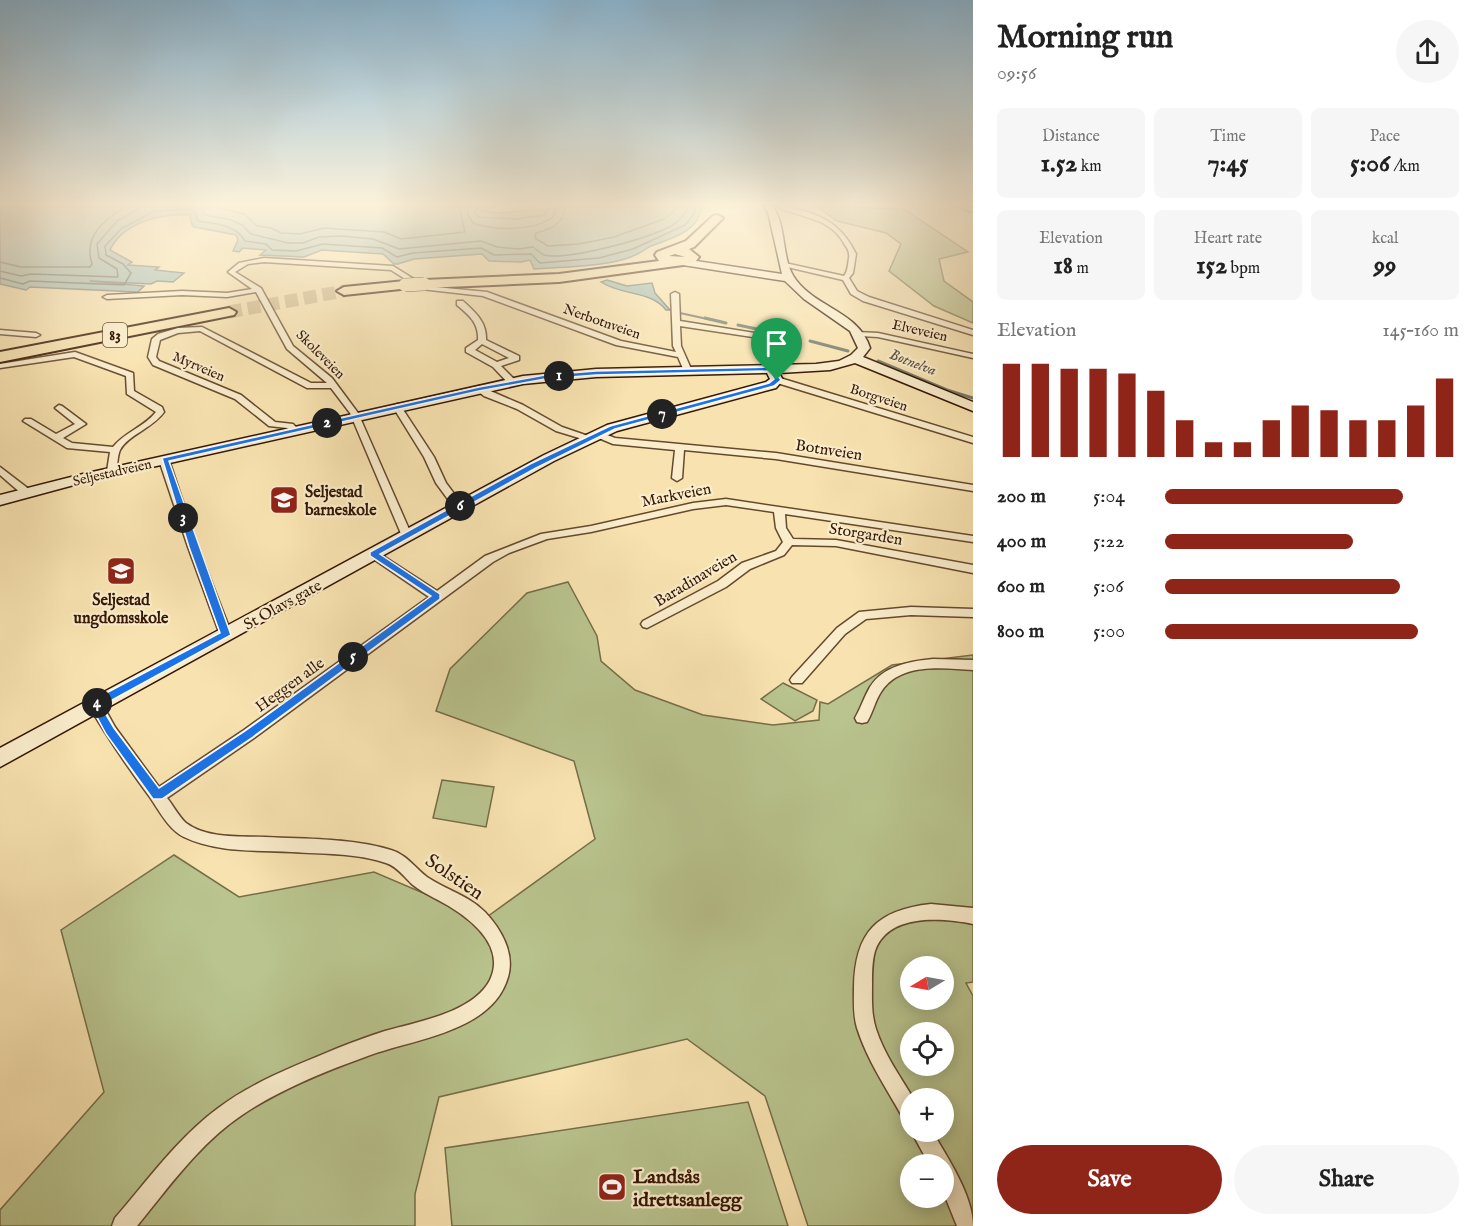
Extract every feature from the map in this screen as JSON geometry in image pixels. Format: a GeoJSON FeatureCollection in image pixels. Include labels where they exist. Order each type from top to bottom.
{"type":"FeatureCollection","features":[{"type":"Feature","properties":{"kind":"highway"},"geometry":{"type":"LineString","coordinates":[[344,291],[414,284],[541,279],[647,263]]}},
{"type":"Feature","properties":{"kind":"highway","name":"83"},"geometry":{"type":"LineString","coordinates":[[0,357],[229,312]]}},
{"type":"Feature","properties":{"kind":"street","name":"Skoleveien"},"geometry":{"type":"LineString","coordinates":[[244,263],[233,268],[231,272],[258,290],[290,347],[333,385],[354,417],[407,536]]}},
{"type":"Feature","properties":{"kind":"street","name":"Skoleveien"},"geometry":{"type":"LineString","coordinates":[[334,263],[373,265],[398,270],[414,284]]}},
{"type":"Feature","properties":{"kind":"street"},"geometry":{"type":"LineString","coordinates":[[706,263],[763,273],[787,272],[844,278],[850,273],[852,263]]}},
{"type":"Feature","properties":{"kind":"street"},"geometry":{"type":"LineString","coordinates":[[785,263],[787,272],[807,297],[860,334],[864,348],[855,358],[973,406]]}},
{"type":"Feature","properties":{"kind":"street"},"geometry":{"type":"LineString","coordinates":[[844,278],[854,292],[866,299],[973,333]]}},
{"type":"Feature","properties":{"kind":"street","name":"Nerbotnveien"},"geometry":{"type":"LineString","coordinates":[[414,284],[430,290],[484,294],[619,343],[680,355]]}},
{"type":"Feature","properties":{"kind":"street"},"geometry":{"type":"LineString","coordinates":[[107,297],[182,293],[227,295],[258,290]]}},
{"type":"Feature","properties":{"kind":"street"},"geometry":{"type":"LineString","coordinates":[[675,294],[677,346],[688,371]]}},
{"type":"Feature","properties":{"kind":"street"},"geometry":{"type":"LineString","coordinates":[[460,303],[477,319],[483,334],[482,341],[469,350],[496,365],[512,382]]}},
{"type":"Feature","properties":{"kind":"street"},"geometry":{"type":"LineString","coordinates":[[676,323],[792,341]]}},
{"type":"Feature","properties":{"kind":"street","name":"Myrveien"},"geometry":{"type":"LineString","coordinates":[[296,430],[290,426],[272,424],[238,397],[156,363],[152,357],[156,339],[175,332],[202,329],[310,386],[333,385]]}},
{"type":"Feature","properties":{"kind":"street"},"geometry":{"type":"LineString","coordinates":[[0,332],[36,335]]}},
{"type":"Feature","properties":{"kind":"street","name":"Elveveien"},"geometry":{"type":"LineString","coordinates":[[860,334],[878,335],[973,356]]}},
{"type":"Feature","properties":{"kind":"street"},"geometry":{"type":"LineString","coordinates":[[482,341],[516,358],[496,365]]}},
{"type":"Feature","properties":{"kind":"street"},"geometry":{"type":"LineString","coordinates":[[0,366],[75,354],[130,375],[130,392],[159,409],[160,412],[156,418],[123,439],[115,450],[112,471]]}},
{"type":"Feature","properties":{"kind":"street","name":"Seljestadveien"},"geometry":{"type":"LineString","coordinates":[[0,500],[112,471],[512,382],[589,374],[688,371],[774,374],[824,368],[855,358]]}},
{"type":"Feature","properties":{"kind":"street","name":"St Olavs gate"},"geometry":{"type":"LineString","coordinates":[[0,758],[95,704],[593,436],[623,424],[771,385],[774,374]]}},
{"type":"Feature","properties":{"kind":"street","name":"Borgveien"},"geometry":{"type":"LineString","coordinates":[[774,374],[973,440]]}},
{"type":"Feature","properties":{"kind":"street","name":"Botnveien"},"geometry":{"type":"LineString","coordinates":[[479,389],[520,407],[567,432],[613,441],[807,460],[973,488]]}},
{"type":"Feature","properties":{"kind":"street"},"geometry":{"type":"LineString","coordinates":[[397,407],[429,457],[441,483],[459,507]]}},
{"type":"Feature","properties":{"kind":"street"},"geometry":{"type":"LineString","coordinates":[[56,438],[81,424],[59,408]]}},
{"type":"Feature","properties":{"kind":"street"},"geometry":{"type":"LineString","coordinates":[[28,421],[70,446],[115,450]]}},
{"type":"Feature","properties":{"kind":"street"},"geometry":{"type":"LineString","coordinates":[[677,478],[680,447]]}},
{"type":"Feature","properties":{"kind":"street"},"geometry":{"type":"LineString","coordinates":[[164,460],[226,635]]}},
{"type":"Feature","properties":{"kind":"street"},"geometry":{"type":"LineString","coordinates":[[0,470],[26,492]]}},
{"type":"Feature","properties":{"kind":"street","name":"Markveien"},"geometry":{"type":"LineString","coordinates":[[437,596],[489,559],[535,538],[591,529],[709,503],[734,502],[973,539]]}},
{"type":"Feature","properties":{"kind":"street"},"geometry":{"type":"LineString","coordinates":[[779,509],[781,528],[789,542]]}},
{"type":"Feature","properties":{"kind":"street","name":"Storgarden"},"geometry":{"type":"LineString","coordinates":[[789,542],[836,543],[973,569]]}},
{"type":"Feature","properties":{"kind":"street","name":"Baradinaveien"},"geometry":{"type":"LineString","coordinates":[[647,624],[722,584],[746,566],[780,553],[789,542]]}},
{"type":"Feature","properties":{"kind":"street"},"geometry":{"type":"LineString","coordinates":[[374,554],[437,596]]}},
{"type":"Feature","properties":{"kind":"street","name":"Heggen alle"},"geometry":{"type":"LineString","coordinates":[[158,796],[249,734],[437,596]]}},
{"type":"Feature","properties":{"kind":"street"},"geometry":{"type":"LineString","coordinates":[[797,680],[841,631],[863,615],[911,611],[973,614]]}},
{"type":"Feature","properties":{"kind":"street"},"geometry":{"type":"LineString","coordinates":[[862,718],[877,687],[902,667],[920,664],[973,665]]}},
{"type":"Feature","properties":{"kind":"street","name":"Solstien"},"geometry":{"type":"LineString","coordinates":[[95,704],[110,731],[180,827],[200,838],[316,847],[372,854],[398,861],[426,885],[469,908],[500,948],[502,959],[501,975],[493,990],[478,1006],[459,1016],[368,1046],[259,1094],[233,1110],[204,1135],[123,1226]]}},
{"type":"Feature","properties":{"kind":"street"},"geometry":{"type":"LineString","coordinates":[[900,1093],[873,1044],[866,1026],[864,960],[870,942],[883,927],[895,920],[939,911],[973,916]]}},
{"type":"Feature","properties":{"kind":"street"},"geometry":{"type":"LineString","coordinates":[[954,1194],[968,1226]]}},
{"type":"Feature","properties":{"kind":"green space"},"geometry":{"type":"Polygon","coordinates":[[[892,263],[940,263],[944,281],[973,302],[973,323],[934,306],[889,271],[892,263]]]}},
{"type":"Feature","properties":{"kind":"green space"},"geometry":{"type":"Polygon","coordinates":[[[568,582],[597,636],[601,661],[635,690],[703,715],[773,725],[819,720],[820,702],[828,704],[892,665],[973,655],[973,982],[966,983],[973,996],[973,1226],[808,1226],[765,1096],[687,1039],[439,1097],[415,1194],[415,1226],[0,1226],[0,1210],[104,1092],[61,930],[174,855],[239,897],[374,872],[484,919],[595,839],[574,761],[436,711],[450,669],[527,593],[568,582]]]}},
{"type":"Feature","properties":{"kind":"green space"},"geometry":{"type":"Polygon","coordinates":[[[783,683],[817,700],[813,711],[795,721],[761,699],[783,683]]]}},
{"type":"Feature","properties":{"kind":"green space"},"geometry":{"type":"Polygon","coordinates":[[[442,780],[494,787],[486,827],[433,818],[442,780]]]}},
{"type":"Feature","properties":{"kind":"green space","name":"Landsås idrettsanlegg"},"geometry":{"type":"Polygon","coordinates":[[[748,1102],[788,1226],[452,1226],[445,1148],[748,1102]]]}},
{"type":"Feature","properties":{"kind":"water"},"geometry":{"type":"Polygon","coordinates":[[[0,263],[130,263],[128,265],[159,267],[155,270],[184,273],[173,282],[157,281],[151,284],[90,281],[144,286],[138,292],[30,287],[26,290],[0,284],[0,263]]]}},
{"type":"Feature","properties":{"kind":"water"},"geometry":{"type":"Polygon","coordinates":[[[531,263],[601,263],[588,265],[534,269],[531,263]]]}},
{"type":"Feature","properties":{"kind":"water"},"geometry":{"type":"Polygon","coordinates":[[[607,280],[627,286],[652,283],[655,293],[670,310],[666,310],[652,299],[601,282],[607,280]]]}},
{"type":"Feature","properties":{"kind":"waterway","name":"Botnelva"},"geometry":{"type":"LineString","coordinates":[[680,313],[712,320]]}},
{"type":"Feature","properties":{"kind":"waterway","name":"Botnelva"},"geometry":{"type":"LineString","coordinates":[[705,318],[726,323]]}},
{"type":"Feature","properties":{"kind":"waterway","name":"Botnelva"},"geometry":{"type":"LineString","coordinates":[[738,325],[795,337]]}},
{"type":"Feature","properties":{"kind":"waterway","name":"Botnelva"},"geometry":{"type":"LineString","coordinates":[[810,341],[848,351]]}},
{"type":"Feature","properties":{"kind":"waterway","name":"Botnelva"},"geometry":{"type":"LineString","coordinates":[[878,361],[947,390],[973,398]]}},
{"type":"Feature","properties":{"kind":"tunnel"},"geometry":{"type":"LineString","coordinates":[[229,312],[344,291]]}},
{"type":"Feature","properties":{"kind":"place","name":"Seljestad barneskole"},"geometry":{"type":"Point","coordinates":[284,500]}},
{"type":"Feature","properties":{"kind":"place","name":"Seljestad ungdomsskole"},"geometry":{"type":"Point","coordinates":[121,571]}},
{"type":"Feature","properties":{"kind":"place","name":"Landsås idrettsanlegg"},"geometry":{"type":"Point","coordinates":[612,1187]}},
{"type":"Feature","properties":{"kind":"route"},"geometry":{"type":"LineString","coordinates":[[771,369],[777,380],[771,385],[623,424],[586,439],[374,554],[437,596],[249,734],[158,796],[110,731],[95,704],[226,635],[164,460],[479,389],[545,377],[596,373],[771,369]]}}]}
